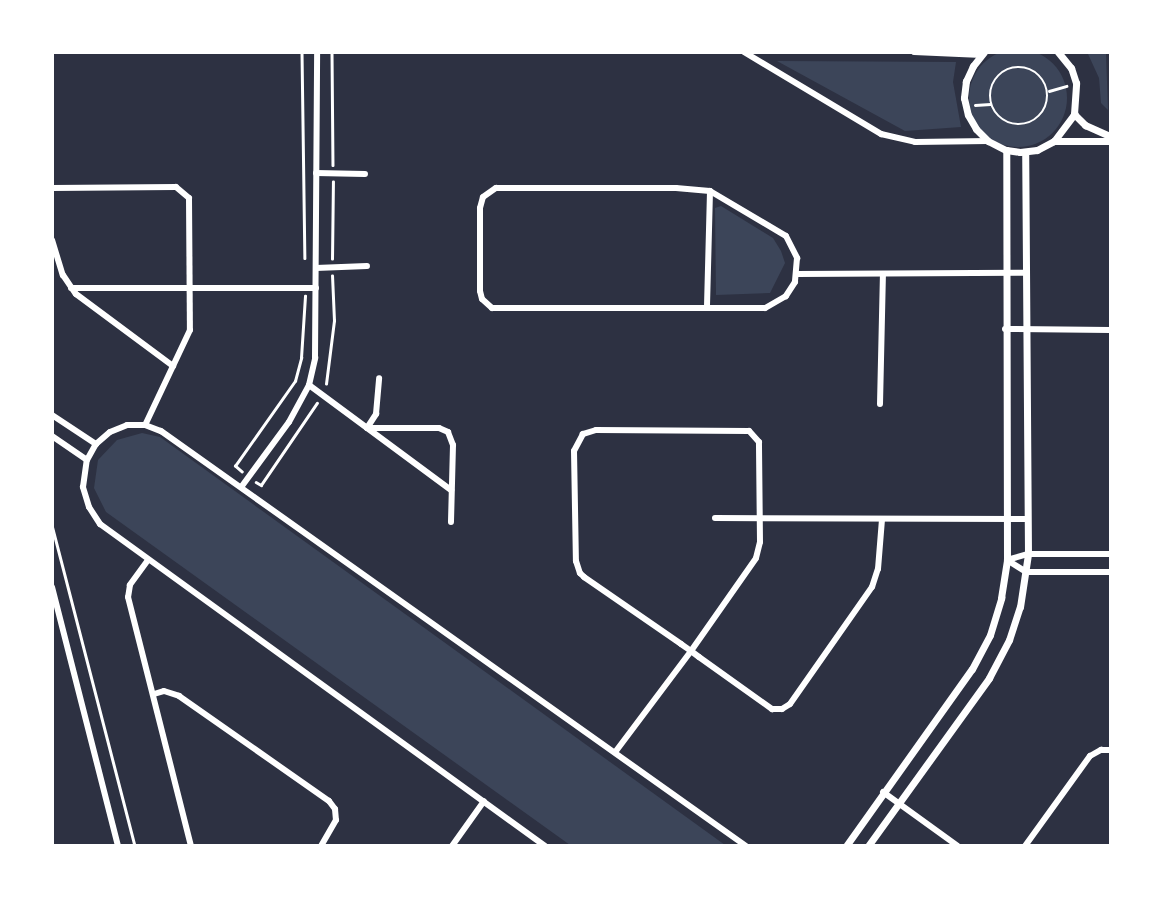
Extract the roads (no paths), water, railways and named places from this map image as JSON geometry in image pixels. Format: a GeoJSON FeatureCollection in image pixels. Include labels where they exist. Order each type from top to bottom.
{"type":"FeatureCollection","features":[{"type":"Feature","properties":{"kind":"street"},"geometry":{"type":"LineString","coordinates":[[242,486],[289,422],[309,385],[315,358],[317,52]]}},
{"type":"Feature","properties":{"kind":"street"},"geometry":{"type":"LineString","coordinates":[[744,52],[881,134],[915,142],[988,141]]}},
{"type":"Feature","properties":{"kind":"street"},"geometry":{"type":"LineString","coordinates":[[914,52],[983,54]]}},
{"type":"Feature","properties":{"kind":"street"},"geometry":{"type":"LineString","coordinates":[[983,54],[966,81],[965,107],[975,130],[988,141],[1006,150],[1025,152],[1054,141],[1063,134],[1074,114],[1076,83],[1071,68],[1058,52]]}},
{"type":"Feature","properties":{"kind":"street"},"geometry":{"type":"LineString","coordinates":[[1074,114],[1085,125],[1111,138]]}},
{"type":"Feature","properties":{"kind":"street"},"geometry":{"type":"LineString","coordinates":[[1054,141],[1111,138]]}},
{"type":"Feature","properties":{"kind":"street"},"geometry":{"type":"LineString","coordinates":[[846,845],[982,653],[996,617],[1007,559],[1006,150]]}},
{"type":"Feature","properties":{"kind":"street"},"geometry":{"type":"LineString","coordinates":[[868,845],[978,696],[1000,660],[1015,623],[1028,554],[1025,152]]}},
{"type":"Feature","properties":{"kind":"street"},"geometry":{"type":"LineString","coordinates":[[316,173],[365,174]]}},
{"type":"Feature","properties":{"kind":"street"},"geometry":{"type":"LineString","coordinates":[[52,188],[171,187],[184,191],[191,202],[190,330],[145,425]]}},
{"type":"Feature","properties":{"kind":"street"},"geometry":{"type":"LineString","coordinates":[[502,187],[676,188],[710,191],[786,236],[795,250],[797,274],[786,296],[773,305],[492,308],[485,303],[480,291],[480,208],[487,193],[502,187]]}},
{"type":"Feature","properties":{"kind":"street"},"geometry":{"type":"LineString","coordinates":[[707,306],[710,191]]}},
{"type":"Feature","properties":{"kind":"street"},"geometry":{"type":"LineString","coordinates":[[52,240],[63,275],[81,299],[173,366]]}},
{"type":"Feature","properties":{"kind":"street"},"geometry":{"type":"LineString","coordinates":[[316,268],[367,266]]}},
{"type":"Feature","properties":{"kind":"street"},"geometry":{"type":"LineString","coordinates":[[797,274],[1026,273]]}},
{"type":"Feature","properties":{"kind":"street"},"geometry":{"type":"LineString","coordinates":[[880,404],[883,274]]}},
{"type":"Feature","properties":{"kind":"street"},"geometry":{"type":"LineString","coordinates":[[71,288],[316,288]]}},
{"type":"Feature","properties":{"kind":"street"},"geometry":{"type":"LineString","coordinates":[[1005,328],[1111,330]]}},
{"type":"Feature","properties":{"kind":"street"},"geometry":{"type":"LineString","coordinates":[[367,428],[376,414],[379,378]]}},
{"type":"Feature","properties":{"kind":"street"},"geometry":{"type":"LineString","coordinates":[[309,385],[451,490]]}},
{"type":"Feature","properties":{"kind":"street"},"geometry":{"type":"LineString","coordinates":[[52,415],[96,444]]}},
{"type":"Feature","properties":{"kind":"street"},"geometry":{"type":"LineString","coordinates":[[545,845],[100,524],[93,516],[83,487],[87,460],[96,444],[118,428],[145,425],[161,431],[746,845]]}},
{"type":"Feature","properties":{"kind":"street"},"geometry":{"type":"LineString","coordinates":[[367,428],[439,428],[448,432],[453,445],[451,522]]}},
{"type":"Feature","properties":{"kind":"street"},"geometry":{"type":"LineString","coordinates":[[616,751],[691,651],[752,565],[760,542],[759,442],[749,431],[596,430],[583,434],[574,446],[576,561],[580,573],[691,651],[772,709],[787,707],[872,587],[878,569],[882,519]]}},
{"type":"Feature","properties":{"kind":"street"},"geometry":{"type":"LineString","coordinates":[[52,436],[87,460]]}},
{"type":"Feature","properties":{"kind":"street"},"geometry":{"type":"LineString","coordinates":[[715,518],[1027,519]]}},
{"type":"Feature","properties":{"kind":"street"},"geometry":{"type":"LineString","coordinates":[[1007,559],[1028,554],[1111,554]]}},
{"type":"Feature","properties":{"kind":"street"},"geometry":{"type":"LineString","coordinates":[[1007,559],[1026,572],[1111,572]]}},
{"type":"Feature","properties":{"kind":"street"},"geometry":{"type":"LineString","coordinates":[[148,560],[130,585],[128,597],[191,845]]}},
{"type":"Feature","properties":{"kind":"street"},"geometry":{"type":"LineString","coordinates":[[52,587],[118,845]]}},
{"type":"Feature","properties":{"kind":"street"},"geometry":{"type":"LineString","coordinates":[[154,694],[164,691],[179,696],[329,801],[335,809],[336,820],[321,845]]}},
{"type":"Feature","properties":{"kind":"street"},"geometry":{"type":"LineString","coordinates":[[1025,845],[1087,760],[1096,752],[1111,750]]}},
{"type":"Feature","properties":{"kind":"street"},"geometry":{"type":"LineString","coordinates":[[883,792],[958,845]]}},
{"type":"Feature","properties":{"kind":"street"},"geometry":{"type":"LineString","coordinates":[[452,845],[484,801]]}}]}
